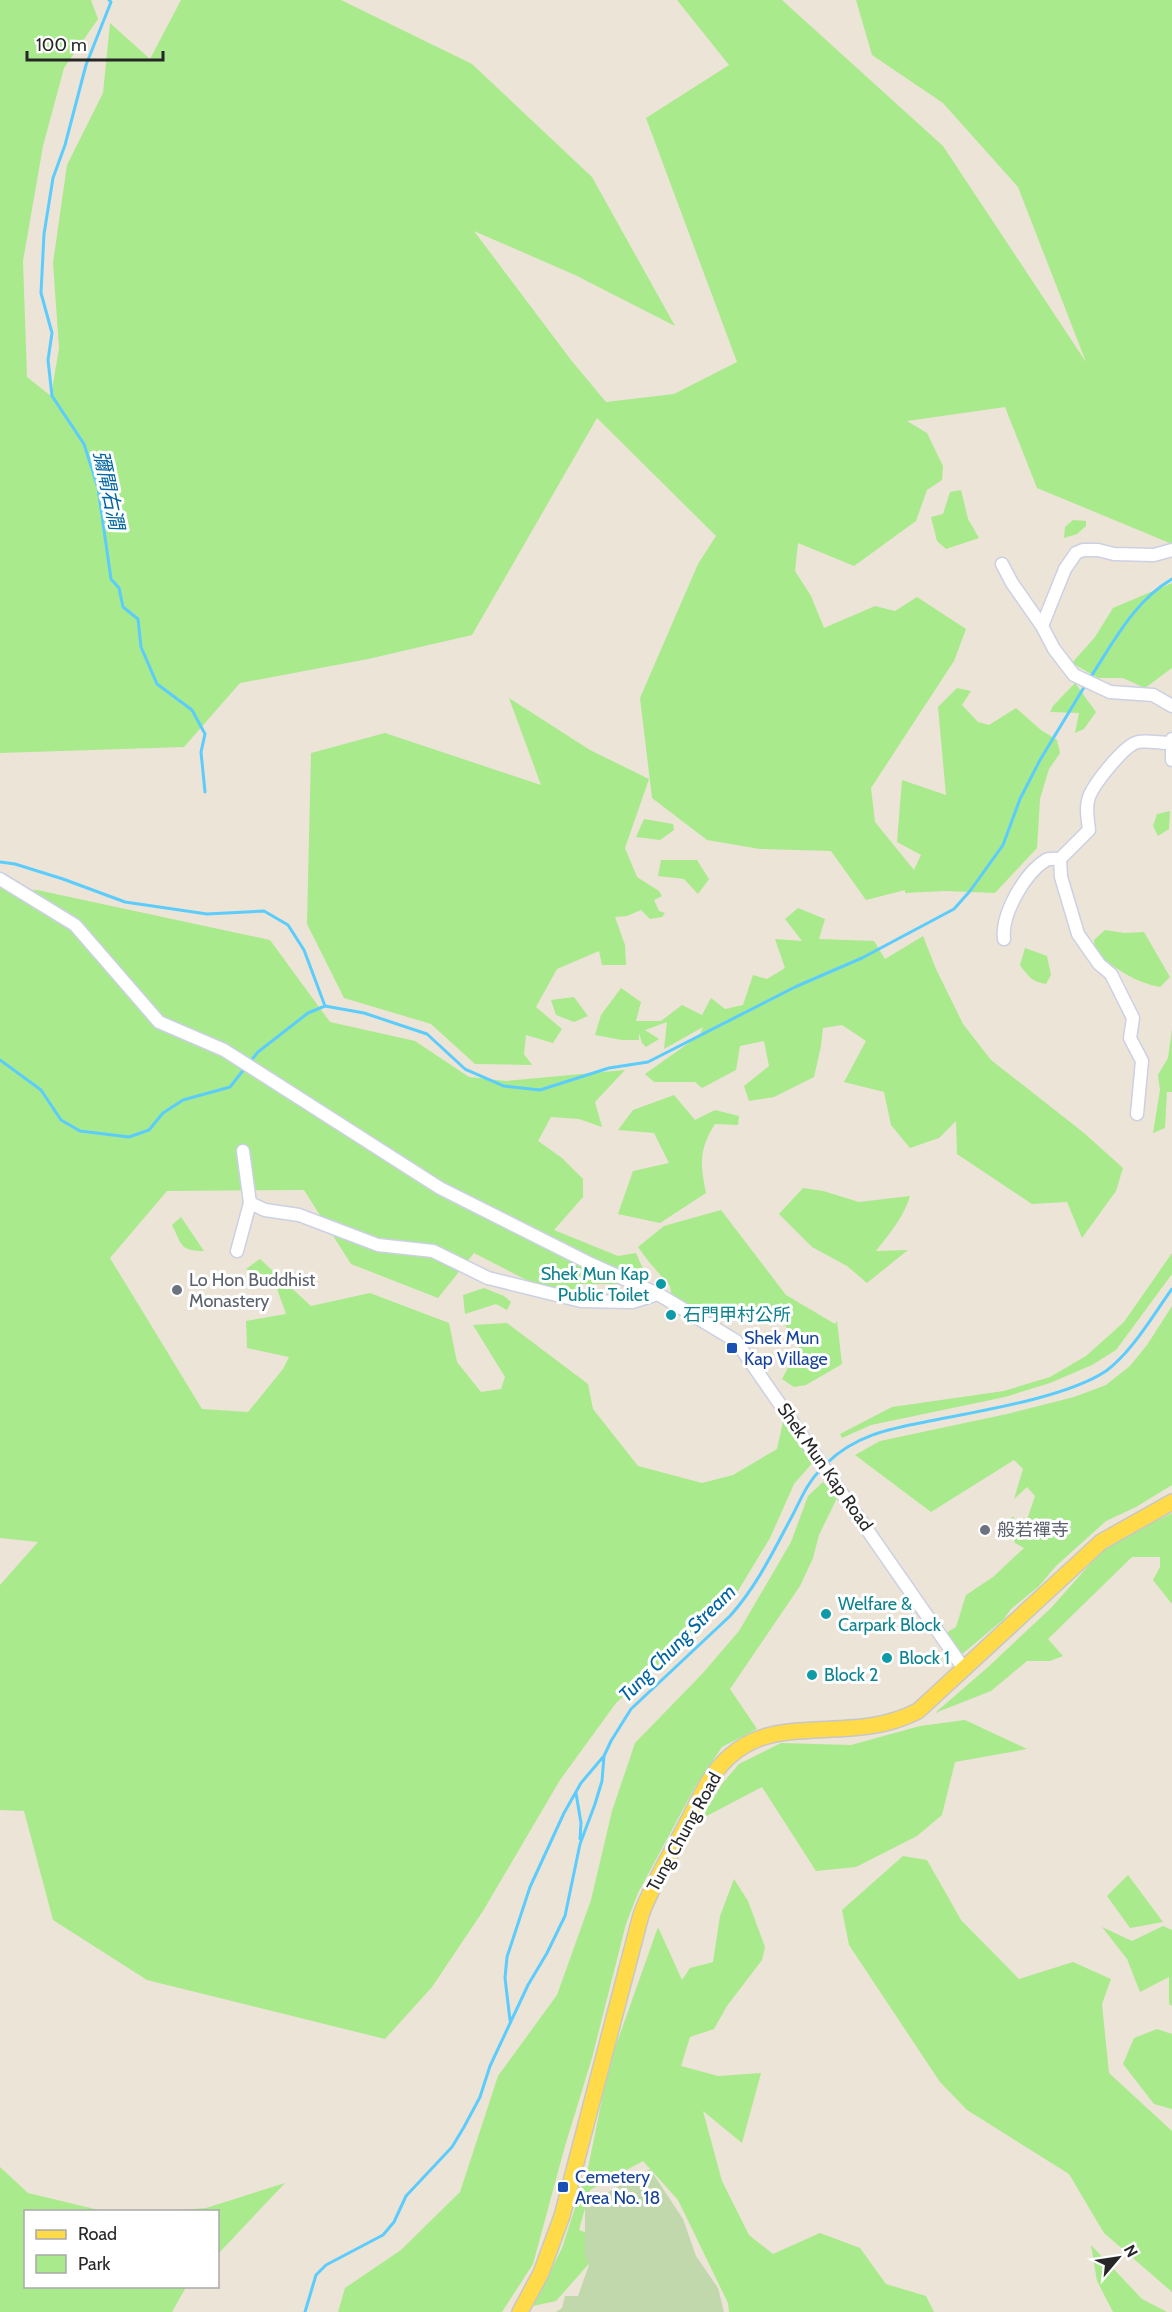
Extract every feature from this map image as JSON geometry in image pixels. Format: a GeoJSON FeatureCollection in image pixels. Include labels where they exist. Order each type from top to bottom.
{"type":"FeatureCollection","features":[{"type":"Feature","properties":{"kind":"main road","name":"Tung Chung Road"},"geometry":{"type":"LineString","coordinates":[[520,2312],[541,2274],[562,2216],[641,1915],[652,1888],[713,1776],[736,1751],[768,1736],[786,1732],[873,1727],[896,1721],[918,1711],[1101,1542],[1172,1502]]}},
{"type":"Feature","properties":{"kind":"street"},"geometry":{"type":"LineString","coordinates":[[1042,626],[1065,569],[1076,553],[1083,550],[1098,550],[1114,554],[1154,555],[1172,550]]}},
{"type":"Feature","properties":{"kind":"street"},"geometry":{"type":"LineString","coordinates":[[1002,564],[1064,663],[1081,679],[1110,692],[1153,695],[1172,706]]}},
{"type":"Feature","properties":{"kind":"street"},"geometry":{"type":"LineString","coordinates":[[1004,939],[1002,928],[1007,912],[1031,872],[1048,859],[1060,859],[1089,830],[1087,811],[1089,797],[1116,757],[1127,747],[1138,742],[1171,741],[1172,759]]}},
{"type":"Feature","properties":{"kind":"street"},"geometry":{"type":"LineString","coordinates":[[1060,859],[1061,877],[1078,934],[1099,964],[1111,974],[1133,1018],[1130,1038],[1142,1061],[1137,1114]]}},
{"type":"Feature","properties":{"kind":"street","name":"Shek Mun Kap Road"},"geometry":{"type":"LineString","coordinates":[[0,879],[75,925],[159,1022],[224,1050],[440,1188],[591,1264],[658,1294],[736,1341],[964,1669]]}},
{"type":"Feature","properties":{"kind":"street"},"geometry":{"type":"LineString","coordinates":[[237,1251],[250,1203],[243,1151]]}},
{"type":"Feature","properties":{"kind":"street"},"geometry":{"type":"LineString","coordinates":[[250,1203],[265,1210],[299,1215],[378,1245],[433,1251],[488,1278],[581,1301],[632,1302],[658,1294]]}},
{"type":"Feature","properties":{"kind":"green space"},"geometry":{"type":"Polygon","coordinates":[[[0,0],[91,0],[98,19],[64,68],[43,146],[23,261],[27,377],[51,396],[59,348],[53,263],[67,165],[103,93],[110,23],[150,59],[181,0],[341,0],[472,64],[592,177],[675,326],[575,275],[474,231],[571,360],[606,402],[674,394],[737,362],[646,118],[729,65],[677,0],[782,0],[943,146],[1086,362],[1018,187],[943,103],[872,55],[856,0],[1172,0],[1172,544],[1037,488],[1005,407],[907,421],[927,433],[943,466],[942,480],[927,490],[916,521],[854,566],[798,543],[795,571],[811,596],[824,628],[875,606],[895,611],[917,597],[966,629],[954,661],[871,788],[875,822],[914,870],[921,855],[897,842],[902,780],[946,795],[938,707],[957,688],[971,691],[962,705],[978,722],[989,725],[1016,708],[1041,730],[1057,740],[1060,753],[1049,769],[1040,799],[1037,848],[995,893],[944,891],[905,893],[905,890],[866,900],[831,851],[760,849],[707,840],[652,798],[640,698],[698,564],[716,536],[597,418],[472,635],[368,659],[240,683],[184,747],[0,753],[0,0]]]}},
{"type":"Feature","properties":{"kind":"green space"},"geometry":{"type":"Polygon","coordinates":[[[961,490],[968,519],[979,538],[946,549],[937,541],[931,517],[943,514],[950,492],[961,490]]]}},
{"type":"Feature","properties":{"kind":"green space"},"geometry":{"type":"Polygon","coordinates":[[[1073,520],[1086,521],[1086,526],[1077,534],[1064,538],[1065,527],[1073,520]]]}},
{"type":"Feature","properties":{"kind":"green space"},"geometry":{"type":"Polygon","coordinates":[[[1172,583],[1172,668],[1145,688],[1123,678],[1098,678],[1072,663],[1095,637],[1113,608],[1172,583]]]}},
{"type":"Feature","properties":{"kind":"green space"},"geometry":{"type":"Polygon","coordinates":[[[1075,683],[1096,712],[1084,729],[1075,733],[1079,713],[1050,712],[1075,683]]]}},
{"type":"Feature","properties":{"kind":"green space"},"geometry":{"type":"Polygon","coordinates":[[[509,698],[590,750],[649,779],[625,848],[637,877],[659,891],[662,896],[654,900],[659,911],[665,913],[662,917],[650,919],[641,910],[627,916],[615,917],[625,945],[626,965],[602,965],[599,951],[557,969],[536,1007],[562,1029],[553,1043],[526,1035],[524,1054],[532,1065],[475,1064],[431,1024],[344,998],[307,924],[311,753],[385,733],[541,785],[509,698]]]}},
{"type":"Feature","properties":{"kind":"green space"},"geometry":{"type":"Polygon","coordinates":[[[1170,811],[1169,829],[1158,836],[1153,826],[1157,814],[1170,811]]]}},
{"type":"Feature","properties":{"kind":"green space"},"geometry":{"type":"Polygon","coordinates":[[[644,819],[673,824],[674,830],[660,840],[636,837],[644,819]]]}},
{"type":"Feature","properties":{"kind":"green space"},"geometry":{"type":"Polygon","coordinates":[[[661,860],[697,860],[709,879],[698,894],[684,879],[658,876],[661,860]]]}},
{"type":"Feature","properties":{"kind":"green space"},"geometry":{"type":"Polygon","coordinates":[[[0,888],[37,890],[270,940],[330,1022],[415,1041],[469,1077],[506,1081],[625,1070],[595,1102],[602,1127],[579,1119],[551,1117],[538,1141],[562,1158],[583,1179],[583,1197],[554,1230],[618,1256],[636,1253],[643,1269],[623,1284],[583,1284],[573,1293],[540,1287],[474,1253],[438,1298],[351,1264],[304,1190],[167,1191],[110,1258],[202,1409],[248,1412],[283,1369],[289,1357],[247,1348],[246,1321],[286,1314],[276,1286],[246,1269],[260,1259],[311,1306],[370,1293],[449,1323],[457,1362],[481,1392],[501,1389],[505,1377],[473,1325],[507,1323],[588,1384],[593,1409],[638,1466],[702,1483],[733,1475],[777,1449],[784,1417],[814,1461],[794,1484],[770,1538],[733,1599],[616,1703],[560,1780],[483,1911],[432,1987],[385,2039],[147,1980],[53,1920],[24,1811],[0,1810],[0,1585],[38,1542],[0,1538],[0,888]]]}},
{"type":"Feature","properties":{"kind":"green space"},"geometry":{"type":"Polygon","coordinates":[[[798,908],[825,919],[819,939],[874,941],[885,959],[923,936],[936,969],[963,1024],[991,1060],[1084,1133],[1123,1168],[1116,1191],[1082,1238],[1067,1202],[1032,1204],[957,1154],[956,1121],[939,1138],[910,1148],[891,1125],[884,1092],[844,1082],[866,1041],[842,1025],[823,1028],[814,1077],[774,1097],[749,1101],[744,1086],[769,1066],[764,1041],[740,1046],[736,1070],[702,1088],[695,1082],[654,1082],[645,1074],[700,1035],[703,1027],[664,1049],[667,1022],[645,1030],[659,1039],[646,1047],[639,1033],[639,1040],[622,1040],[595,1035],[601,1015],[621,988],[641,1002],[636,1021],[661,1021],[682,1005],[702,1015],[711,998],[725,1009],[743,1005],[753,975],[767,979],[785,968],[775,939],[802,941],[785,919],[798,908]]]}},
{"type":"Feature","properties":{"kind":"green space"},"geometry":{"type":"Polygon","coordinates":[[[1105,930],[1124,933],[1144,932],[1170,977],[1160,987],[1134,978],[1110,964],[1095,952],[1094,940],[1105,930]]]}},
{"type":"Feature","properties":{"kind":"green space"},"geometry":{"type":"Polygon","coordinates":[[[1025,948],[1047,956],[1051,975],[1046,984],[1031,978],[1020,965],[1025,948]]]}},
{"type":"Feature","properties":{"kind":"green space"},"geometry":{"type":"Polygon","coordinates":[[[574,997],[588,1016],[574,1022],[556,1015],[551,1000],[574,997]]]}},
{"type":"Feature","properties":{"kind":"green space"},"geometry":{"type":"Polygon","coordinates":[[[1172,1029],[1172,1092],[1167,1092],[1165,1128],[1153,1133],[1160,1090],[1158,1075],[1168,1058],[1172,1029]]]}},
{"type":"Feature","properties":{"kind":"green space"},"geometry":{"type":"Polygon","coordinates":[[[674,1095],[695,1120],[715,1110],[739,1116],[738,1125],[715,1124],[706,1141],[702,1157],[706,1193],[660,1223],[618,1214],[633,1171],[669,1163],[654,1133],[618,1130],[633,1110],[674,1095]]]}},
{"type":"Feature","properties":{"kind":"green space"},"geometry":{"type":"Polygon","coordinates":[[[803,1188],[823,1191],[859,1202],[910,1196],[900,1218],[876,1251],[908,1250],[867,1283],[847,1266],[812,1247],[779,1214],[803,1188]]]}},
{"type":"Feature","properties":{"kind":"green space"},"geometry":{"type":"Polygon","coordinates":[[[721,1210],[786,1295],[835,1324],[837,1321],[842,1364],[806,1385],[794,1387],[782,1379],[799,1347],[778,1314],[673,1305],[670,1286],[638,1247],[664,1226],[721,1210]]]}},
{"type":"Feature","properties":{"kind":"green space"},"geometry":{"type":"Polygon","coordinates":[[[181,1217],[204,1251],[190,1250],[180,1242],[172,1225],[181,1217]]]}},
{"type":"Feature","properties":{"kind":"green space"},"geometry":{"type":"Polygon","coordinates":[[[1172,1253],[1172,1274],[1116,1350],[1092,1365],[1050,1383],[1005,1397],[871,1425],[842,1438],[840,1434],[892,1407],[1004,1391],[1050,1377],[1086,1356],[1124,1322],[1172,1253]]]}},
{"type":"Feature","properties":{"kind":"green space"},"geometry":{"type":"Polygon","coordinates":[[[484,1288],[504,1296],[511,1302],[507,1310],[496,1304],[465,1314],[463,1295],[484,1288]]]}},
{"type":"Feature","properties":{"kind":"green space"},"geometry":{"type":"Polygon","coordinates":[[[1172,1306],[1172,1485],[1136,1507],[1106,1521],[1056,1566],[1039,1586],[1011,1609],[1004,1619],[961,1655],[946,1633],[956,1627],[966,1595],[993,1577],[1024,1548],[1015,1543],[1008,1522],[1013,1516],[1018,1529],[1027,1530],[1028,1517],[1035,1496],[1027,1487],[1014,1499],[1023,1469],[1014,1460],[931,1512],[855,1455],[880,1441],[1007,1414],[1074,1397],[1106,1385],[1130,1366],[1147,1345],[1172,1306]]]}},
{"type":"Feature","properties":{"kind":"green space"},"geometry":{"type":"Polygon","coordinates":[[[823,1482],[837,1498],[819,1535],[813,1558],[800,1586],[730,1689],[757,1729],[722,1747],[695,1787],[638,1893],[626,1924],[592,2058],[533,2264],[502,2312],[338,2312],[345,2288],[401,2250],[460,2192],[498,2076],[557,1995],[591,1900],[612,1811],[635,1743],[703,1673],[739,1631],[791,1542],[808,1496],[823,1482]]]}},
{"type":"Feature","properties":{"kind":"green space"},"geometry":{"type":"Polygon","coordinates":[[[1172,1513],[1172,1604],[1153,1580],[1160,1567],[1160,1557],[1132,1557],[1048,1639],[1063,1656],[1050,1661],[1027,1661],[991,1691],[935,1713],[1051,1608],[1106,1546],[1172,1513]]]}},
{"type":"Feature","properties":{"kind":"green space"},"geometry":{"type":"Polygon","coordinates":[[[965,1720],[1027,1749],[955,1762],[942,1815],[917,1836],[856,1867],[816,1871],[762,1787],[701,1819],[722,1784],[739,1764],[781,1743],[851,1745],[920,1726],[965,1720]]]}},
{"type":"Feature","properties":{"kind":"green space"},"geometry":{"type":"Polygon","coordinates":[[[903,1856],[927,1860],[961,1920],[1019,1979],[1073,1962],[1111,1979],[1102,2004],[1109,2073],[1172,2131],[1172,2292],[1104,2233],[1069,2174],[967,2110],[940,2082],[849,1945],[842,1910],[903,1856]]]}},
{"type":"Feature","properties":{"kind":"green space"},"geometry":{"type":"Polygon","coordinates":[[[1128,1875],[1163,1922],[1130,1928],[1107,1896],[1128,1875]]]}},
{"type":"Feature","properties":{"kind":"green space"},"geometry":{"type":"Polygon","coordinates":[[[734,1879],[748,1901],[765,1947],[762,1960],[727,2006],[714,2029],[690,2037],[681,2066],[718,2076],[761,2073],[742,2143],[703,2111],[722,2181],[749,2235],[773,2254],[820,2233],[860,2248],[886,2284],[926,2296],[934,2312],[729,2312],[728,2303],[678,2200],[643,2161],[590,2190],[579,2230],[609,2241],[556,2301],[533,2306],[562,2248],[588,2168],[609,2065],[658,1927],[682,1980],[690,1968],[713,1962],[720,1916],[734,1879]]]}},
{"type":"Feature","properties":{"kind":"green space"},"geometry":{"type":"Polygon","coordinates":[[[1163,1926],[1172,1930],[1172,2006],[1169,2004],[1169,1977],[1140,1992],[1127,1959],[1102,1927],[1132,1941],[1163,1926]]]}},
{"type":"Feature","properties":{"kind":"green space"},"geometry":{"type":"Polygon","coordinates":[[[1157,2029],[1172,2034],[1172,2109],[1154,2104],[1123,2064],[1134,2038],[1157,2029]]]}},
{"type":"Feature","properties":{"kind":"green space"},"geometry":{"type":"Polygon","coordinates":[[[0,2167],[28,2193],[99,2210],[24,2210],[24,2288],[185,2288],[172,2312],[0,2312],[0,2167]]]}},
{"type":"Feature","properties":{"kind":"green space"},"geometry":{"type":"Polygon","coordinates":[[[650,2169],[683,2219],[696,2256],[718,2288],[724,2312],[556,2312],[562,2308],[565,2296],[578,2296],[589,2265],[585,2255],[585,2205],[650,2169]]]}},
{"type":"Feature","properties":{"kind":"green space"},"geometry":{"type":"Polygon","coordinates":[[[285,2183],[219,2253],[219,2210],[180,2210],[206,2208],[285,2183]]]}},
{"type":"Feature","properties":{"kind":"green space"},"geometry":{"type":"Polygon","coordinates":[[[1091,2245],[1142,2299],[1167,2312],[1113,2312],[1097,2281],[1091,2245]]]}},
{"type":"Feature","properties":{"kind":"waterway","name":"彌閘右澗"},"geometry":{"type":"LineString","coordinates":[[109,0],[111,2],[86,65],[65,145],[53,178],[44,234],[41,293],[52,333],[48,360],[52,396],[84,444],[98,488],[111,579],[119,588],[123,607],[138,619],[141,647],[157,684],[192,710],[205,734],[201,752],[205,792]]}},
{"type":"Feature","properties":{"kind":"waterway"},"geometry":{"type":"LineString","coordinates":[[1090,678],[1135,611],[1146,599],[1172,579]]}},
{"type":"Feature","properties":{"kind":"waterway"},"geometry":{"type":"LineString","coordinates":[[249,1063],[258,1052],[308,1013],[325,1006],[364,1013],[427,1034],[465,1069],[504,1086],[540,1090],[609,1068],[648,1062],[795,987],[862,958],[954,909],[1003,845],[1020,799],[1040,760],[1086,684]]}},
{"type":"Feature","properties":{"kind":"waterway"},"geometry":{"type":"LineString","coordinates":[[0,862],[15,864],[63,879],[125,902],[207,914],[264,911],[288,925],[304,950],[325,1006]]}},
{"type":"Feature","properties":{"kind":"waterway"},"geometry":{"type":"LineString","coordinates":[[0,1060],[41,1090],[61,1120],[80,1131],[129,1137],[149,1130],[163,1113],[183,1100],[230,1087],[245,1068]]}},
{"type":"Feature","properties":{"kind":"waterway","name":"Tung Chung Stream"},"geometry":{"type":"LineString","coordinates":[[826,1464],[848,1447],[872,1435],[1019,1403],[1089,1381],[1106,1371],[1125,1354],[1172,1289]]}},
{"type":"Feature","properties":{"kind":"waterway","name":"Tung Chung Stream"},"geometry":{"type":"LineString","coordinates":[[305,2312],[316,2275],[326,2265],[383,2235],[394,2222],[406,2196],[452,2147],[480,2097],[490,2066],[528,1985],[565,1916],[580,1844],[602,1781],[604,1756],[611,1741],[631,1709],[730,1616],[748,1594],[807,1487],[821,1469]]}},
{"type":"Feature","properties":{"kind":"waterway"},"geometry":{"type":"LineString","coordinates":[[510,2020],[505,1978],[507,1957],[530,1887],[564,1813],[581,1783],[603,1757]]}},
{"type":"Feature","properties":{"kind":"waterway"},"geometry":{"type":"LineString","coordinates":[[576,1793],[581,1823],[580,1839]]}},
{"type":"Feature","properties":{"kind":"place","name":"Shek Mun Kap Public Toilet"},"geometry":{"type":"Point","coordinates":[661,1284]}},
{"type":"Feature","properties":{"kind":"place","name":"Lo Hon Buddhist Monastery"},"geometry":{"type":"Point","coordinates":[177,1290]}},
{"type":"Feature","properties":{"kind":"place","name":"石門甲村公所"},"geometry":{"type":"Point","coordinates":[671,1315]}},
{"type":"Feature","properties":{"kind":"place","name":"Shek Mun Kap Village"},"geometry":{"type":"Point","coordinates":[732,1348]}},
{"type":"Feature","properties":{"kind":"place","name":"般若禪寺"},"geometry":{"type":"Point","coordinates":[985,1530]}},
{"type":"Feature","properties":{"kind":"place","name":"Welfare & Carpark Block"},"geometry":{"type":"Point","coordinates":[826,1614]}},
{"type":"Feature","properties":{"kind":"place","name":"Block 1"},"geometry":{"type":"Point","coordinates":[887,1658]}},
{"type":"Feature","properties":{"kind":"place","name":"Block 2"},"geometry":{"type":"Point","coordinates":[812,1675]}},
{"type":"Feature","properties":{"kind":"place","name":"Cemetery Area No. 18"},"geometry":{"type":"Point","coordinates":[563,2187]}}]}
